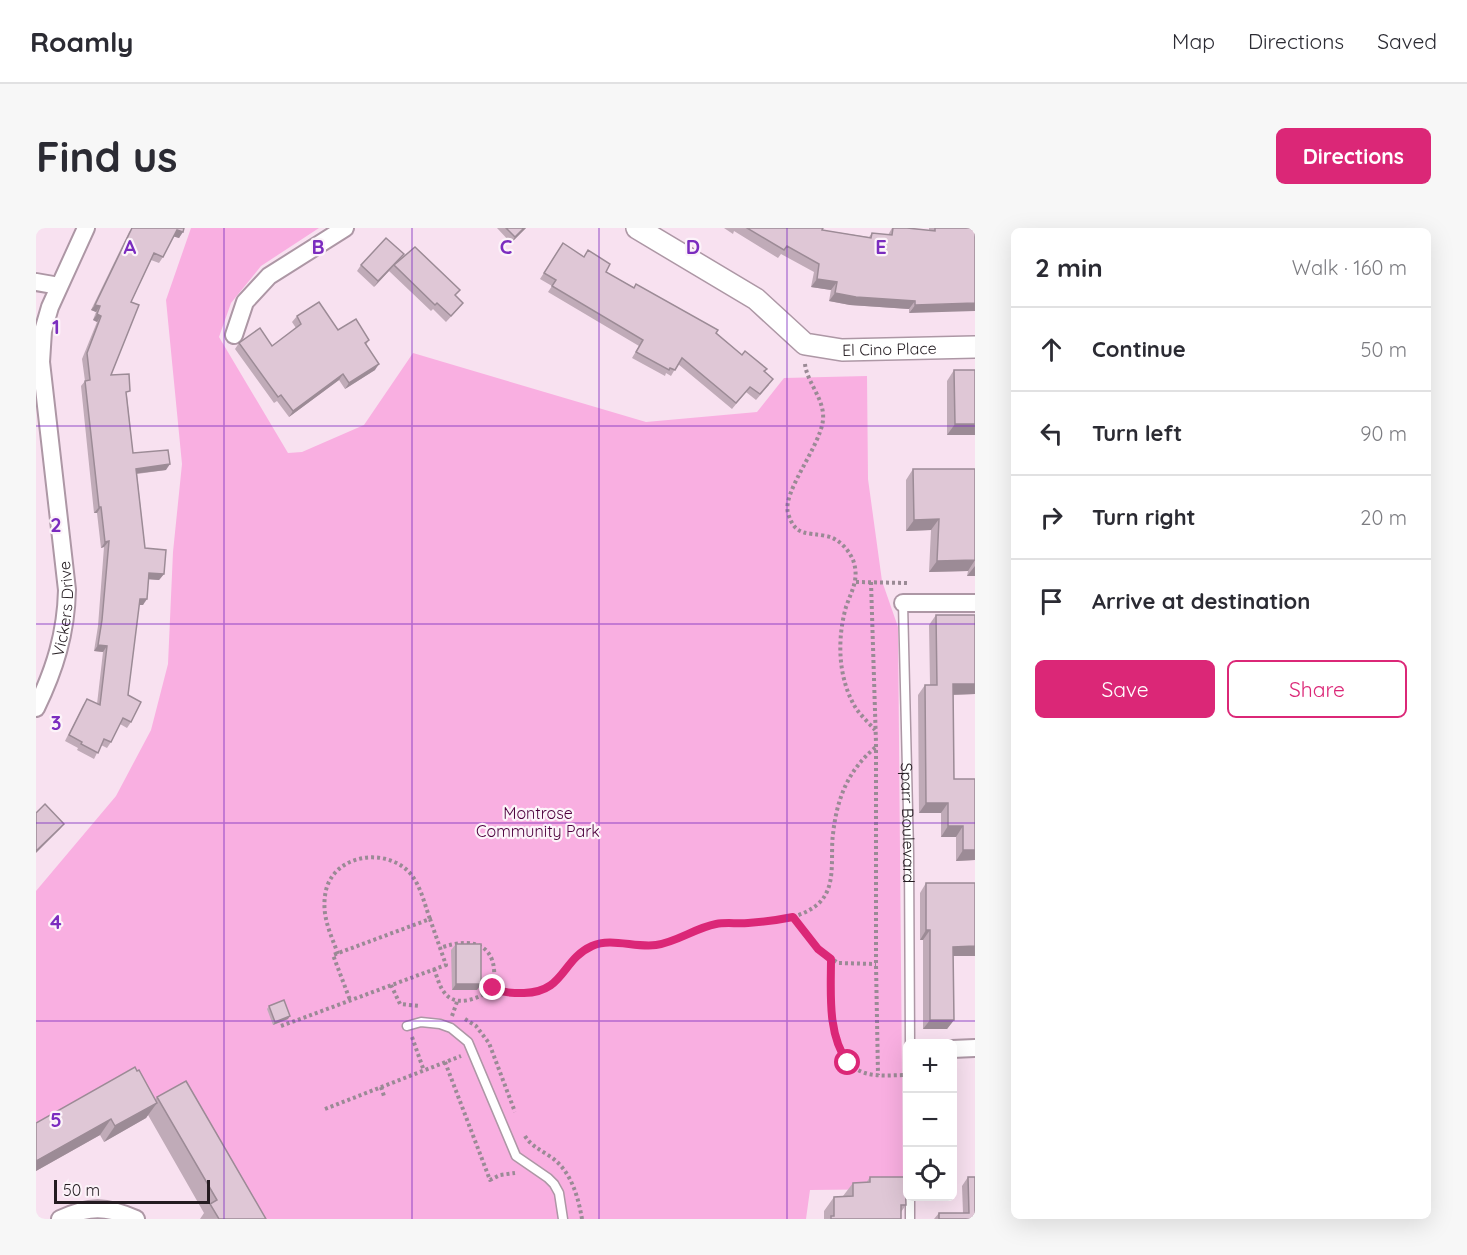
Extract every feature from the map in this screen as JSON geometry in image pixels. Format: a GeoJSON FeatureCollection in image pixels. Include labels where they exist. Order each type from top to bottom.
{"type":"FeatureCollection","features":[{"type":"Feature","properties":{"kind":"street","name":"Vickers Drive"},"geometry":{"type":"LineString","coordinates":[[36,708],[50,679],[66,620],[67,590],[41,362],[43,331],[59,286],[86,228]]}},
{"type":"Feature","properties":{"kind":"street"},"geometry":{"type":"LineString","coordinates":[[234,335],[244,302],[269,276],[345,228]]}},
{"type":"Feature","properties":{"kind":"street","name":"El Cino Place"},"geometry":{"type":"LineString","coordinates":[[637,228],[756,299],[805,344],[842,350],[975,347]]}},
{"type":"Feature","properties":{"kind":"street"},"geometry":{"type":"LineString","coordinates":[[36,282],[59,286]]}},
{"type":"Feature","properties":{"kind":"street"},"geometry":{"type":"LineString","coordinates":[[903,603],[975,603]]}},
{"type":"Feature","properties":{"kind":"street"},"geometry":{"type":"LineString","coordinates":[[957,1049],[975,1048]]}},
{"type":"Feature","properties":{"kind":"street"},"geometry":{"type":"LineString","coordinates":[[60,1219],[76,1211],[96,1208],[113,1210],[136,1219]]}},
{"type":"Feature","properties":{"kind":"lane","name":"Sparr Boulevard"},"geometry":{"type":"LineString","coordinates":[[903,603],[910,1039]]}},
{"type":"Feature","properties":{"kind":"lane"},"geometry":{"type":"LineString","coordinates":[[407,1026],[421,1022],[440,1024],[451,1028],[468,1042],[516,1156],[548,1178],[554,1185],[559,1193],[563,1219]]}},
{"type":"Feature","properties":{"kind":"lane"},"geometry":{"type":"LineString","coordinates":[[910,1201],[910,1219]]}},
{"type":"Feature","properties":{"kind":"path"},"geometry":{"type":"LineString","coordinates":[[805,366],[818,395],[823,420],[813,452],[790,492],[787,512],[798,531],[827,536],[839,541],[854,562],[856,582],[842,627],[840,651],[842,669],[855,706],[875,731]]}},
{"type":"Feature","properties":{"kind":"path"},"geometry":{"type":"LineString","coordinates":[[856,582],[909,583]]}},
{"type":"Feature","properties":{"kind":"path"},"geometry":{"type":"LineString","coordinates":[[871,582],[876,747],[878,1075]]}},
{"type":"Feature","properties":{"kind":"path"},"geometry":{"type":"LineString","coordinates":[[493,988],[504,993],[544,991],[575,957],[595,944],[653,946],[668,943],[719,923],[747,923],[793,917],[818,904],[827,892],[831,878],[833,833],[844,787],[861,759],[876,747]]}},
{"type":"Feature","properties":{"kind":"path"},"geometry":{"type":"LineString","coordinates":[[281,1026],[446,965],[416,881],[406,870],[390,859],[376,856],[351,861],[341,867],[331,878],[325,894],[326,922],[338,954]]}},
{"type":"Feature","properties":{"kind":"path"},"geometry":{"type":"LineString","coordinates":[[793,917],[818,949],[838,963],[876,964]]}},
{"type":"Feature","properties":{"kind":"path"},"geometry":{"type":"LineString","coordinates":[[350,1000],[333,956],[430,919]]}},
{"type":"Feature","properties":{"kind":"path"},"geometry":{"type":"LineString","coordinates":[[434,969],[443,991],[453,999],[478,999],[493,988],[494,964],[487,948],[465,942],[440,948]]}},
{"type":"Feature","properties":{"kind":"path"},"geometry":{"type":"LineString","coordinates":[[831,959],[832,1024],[839,1048],[848,1063],[867,1074],[903,1075]]}},
{"type":"Feature","properties":{"kind":"path"},"geometry":{"type":"LineString","coordinates":[[407,1026],[424,1071]]}},
{"type":"Feature","properties":{"kind":"path"},"geometry":{"type":"LineString","coordinates":[[325,1109],[472,1052]]}},
{"type":"Feature","properties":{"kind":"path"},"geometry":{"type":"LineString","coordinates":[[445,1062],[490,1180],[514,1172],[520,1174]]}},
{"type":"Feature","properties":{"kind":"path"},"geometry":{"type":"LineString","coordinates":[[499,1066],[516,1115]]}},
{"type":"Feature","properties":{"kind":"path"},"geometry":{"type":"LineString","coordinates":[[381,1087],[384,1096]]}},
{"type":"Feature","properties":{"kind":"path"},"geometry":{"type":"LineString","coordinates":[[524,1133],[529,1142],[553,1158],[565,1171],[573,1183],[582,1219]]}},
{"type":"Feature","properties":{"kind":"green space","name":"Montrose Community Park"},"geometry":{"type":"Polygon","coordinates":[[[191,228],[319,228],[261,266],[231,303],[219,337],[288,453],[302,452],[364,425],[413,353],[646,422],[757,412],[784,378],[867,376],[868,479],[882,581],[898,627],[903,1189],[810,1190],[806,1219],[260,1219],[146,1105],[36,1127],[36,891],[116,796],[151,730],[168,664],[173,552],[182,464],[166,300],[191,228]]]}},
{"type":"Feature","properties":{"kind":"building"},"geometry":{"type":"Polygon","coordinates":[[[132,228],[184,228],[183,232],[177,230],[163,257],[154,253],[131,302],[139,305],[111,375],[129,374],[130,391],[126,392],[133,453],[168,450],[170,464],[136,469],[145,548],[166,550],[164,574],[149,573],[147,599],[140,599],[128,695],[141,702],[131,722],[123,718],[111,742],[104,739],[98,753],[69,735],[87,699],[100,705],[107,646],[98,645],[109,541],[105,542],[101,507],[99,507],[85,381],[90,380],[87,353],[101,316],[97,314],[100,306],[95,305],[132,228]]]}},
{"type":"Feature","properties":{"kind":"building"},"geometry":{"type":"Polygon","coordinates":[[[506,228],[524,228],[515,237],[506,228]]]}},
{"type":"Feature","properties":{"kind":"building"},"geometry":{"type":"Polygon","coordinates":[[[747,228],[823,228],[822,230],[871,238],[872,233],[892,235],[893,228],[935,231],[935,228],[975,228],[975,303],[915,305],[915,301],[856,297],[835,293],[837,282],[817,279],[819,264],[787,246],[784,250],[747,228]]]}},
{"type":"Feature","properties":{"kind":"building"},"geometry":{"type":"Polygon","coordinates":[[[386,238],[404,254],[378,281],[361,265],[386,238]]]}},
{"type":"Feature","properties":{"kind":"building"},"geometry":{"type":"Polygon","coordinates":[[[563,243],[584,257],[588,250],[610,264],[606,272],[634,288],[636,284],[718,330],[716,333],[742,355],[745,351],[767,369],[764,371],[773,379],[760,394],[750,387],[736,403],[682,358],[675,370],[670,368],[669,370],[636,352],[643,340],[552,286],[556,280],[544,273],[563,243]]]}},
{"type":"Feature","properties":{"kind":"building"},"geometry":{"type":"Polygon","coordinates":[[[415,247],[460,290],[455,295],[463,303],[451,316],[437,303],[435,305],[394,265],[415,247]]]}},
{"type":"Feature","properties":{"kind":"building"},"geometry":{"type":"Polygon","coordinates":[[[319,302],[338,330],[356,319],[369,340],[365,343],[379,364],[349,383],[343,374],[293,411],[281,395],[278,397],[239,343],[260,328],[272,346],[301,324],[297,316],[319,302]]]}},
{"type":"Feature","properties":{"kind":"building"},"geometry":{"type":"Polygon","coordinates":[[[954,370],[975,370],[975,424],[955,424],[954,370]]]}},
{"type":"Feature","properties":{"kind":"building"},"geometry":{"type":"Polygon","coordinates":[[[913,469],[975,469],[975,560],[937,561],[939,519],[914,520],[913,469]]]}},
{"type":"Feature","properties":{"kind":"building"},"geometry":{"type":"Polygon","coordinates":[[[936,615],[975,615],[975,684],[953,684],[954,779],[975,779],[975,850],[963,850],[963,826],[948,826],[948,803],[926,803],[925,685],[937,685],[936,615]]]}},
{"type":"Feature","properties":{"kind":"building"},"geometry":{"type":"Polygon","coordinates":[[[45,804],[64,824],[36,851],[36,813],[45,804]]]}},
{"type":"Feature","properties":{"kind":"building"},"geometry":{"type":"Polygon","coordinates":[[[926,883],[975,883],[975,946],[953,947],[954,1020],[930,1020],[930,930],[926,930],[926,883]]]}},
{"type":"Feature","properties":{"kind":"building"},"geometry":{"type":"Polygon","coordinates":[[[456,944],[481,944],[481,984],[456,984],[456,944]]]}},
{"type":"Feature","properties":{"kind":"building"},"geometry":{"type":"Polygon","coordinates":[[[284,1000],[290,1016],[275,1022],[269,1006],[284,1000]]]}},
{"type":"Feature","properties":{"kind":"building"},"geometry":{"type":"Polygon","coordinates":[[[135,1067],[137,1071],[139,1070],[157,1103],[115,1126],[111,1119],[36,1161],[36,1123],[135,1067]]]}},
{"type":"Feature","properties":{"kind":"building"},"geometry":{"type":"Polygon","coordinates":[[[186,1081],[266,1219],[219,1219],[210,1204],[217,1200],[157,1097],[186,1081]]]}},
{"type":"Feature","properties":{"kind":"building"},"geometry":{"type":"Polygon","coordinates":[[[870,1177],[903,1177],[903,1201],[906,1201],[906,1205],[901,1205],[901,1219],[831,1219],[831,1216],[834,1216],[834,1197],[853,1196],[853,1183],[870,1182],[870,1177]]]}},
{"type":"Feature","properties":{"kind":"building"},"geometry":{"type":"Polygon","coordinates":[[[968,1177],[975,1177],[975,1219],[939,1219],[939,1213],[969,1213],[968,1177]]]}},
{"type":"Feature","properties":{"kind":"route"},"geometry":{"type":"LineString","coordinates":[[493,988],[504,993],[544,991],[575,957],[595,944],[653,946],[668,943],[719,923],[747,923],[793,917],[818,949],[831,959],[832,1024],[839,1048],[848,1063]]}}]}
